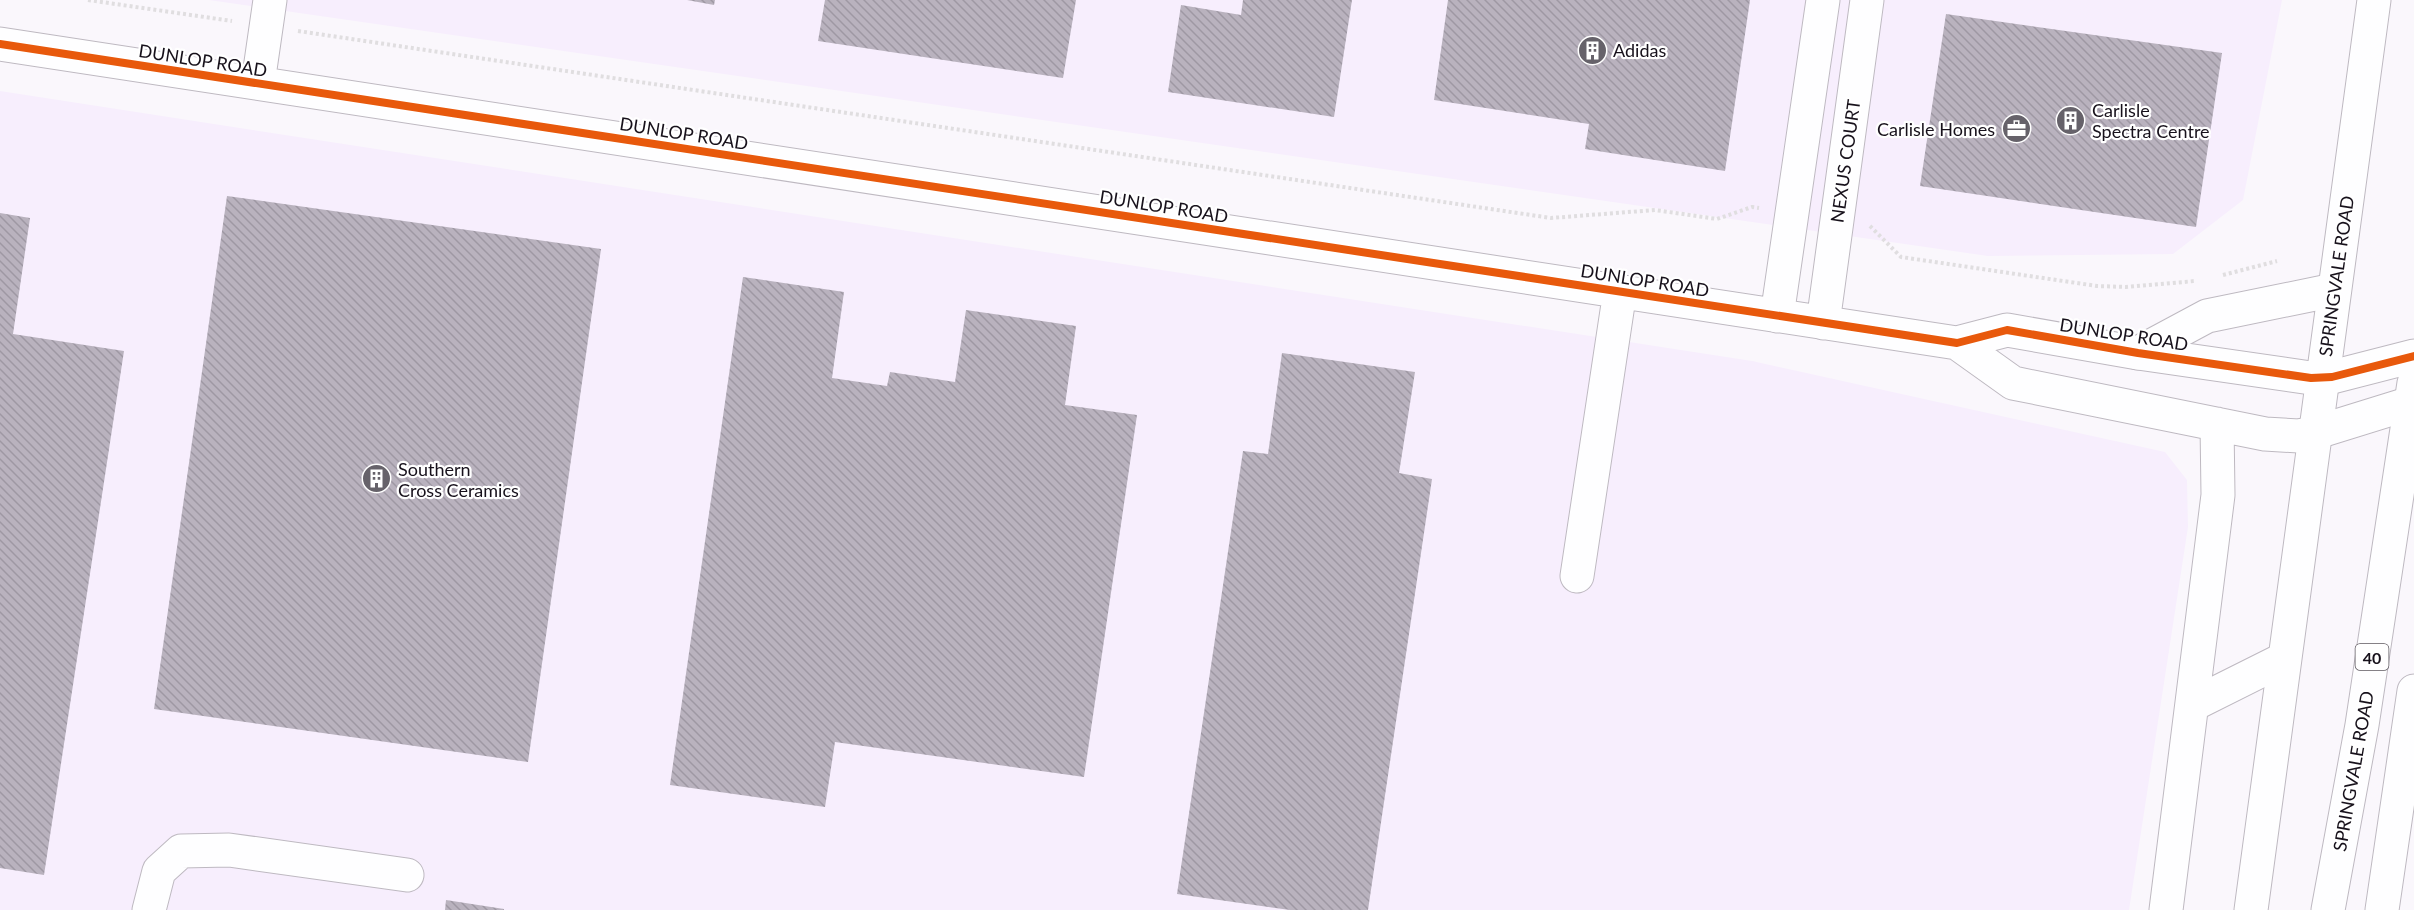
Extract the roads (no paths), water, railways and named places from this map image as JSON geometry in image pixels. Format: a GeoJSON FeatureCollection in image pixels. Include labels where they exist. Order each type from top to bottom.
{"type":"FeatureCollection","features":[{"type":"Feature","properties":{"kind":"main road"},"geometry":{"type":"LineString","coordinates":[[1777,316],[1823,0]]}},
{"type":"Feature","properties":{"kind":"main road","name":"NEXUS COURT"},"geometry":{"type":"LineString","coordinates":[[1823,323],[1867,0]]}},
{"type":"Feature","properties":{"kind":"main road","name":"SPRINGVALE ROAD"},"geometry":{"type":"LineString","coordinates":[[2251,910],[2374,0]]}},
{"type":"Feature","properties":{"kind":"main road"},"geometry":{"type":"LineString","coordinates":[[258,83],[268,13]]}},
{"type":"Feature","properties":{"kind":"main road","name":"DUNLOP ROAD"},"geometry":{"type":"LineString","coordinates":[[0,44],[1958,343],[2007,330],[2138,353],[2323,378]]}},
{"type":"Feature","properties":{"kind":"main road"},"geometry":{"type":"LineString","coordinates":[[2138,353],[2207,316],[2334,290]]}},
{"type":"Feature","properties":{"kind":"main road"},"geometry":{"type":"LineString","coordinates":[[1577,576],[1620,291]]}},
{"type":"Feature","properties":{"kind":"main road","name":"DUNLOP ROAD"},"geometry":{"type":"LineString","coordinates":[[1958,343],[2013,383],[2281,435],[2314,433],[2413,396]]}},
{"type":"Feature","properties":{"kind":"main road"},"geometry":{"type":"LineString","coordinates":[[2323,378],[2414,356]]}},
{"type":"Feature","properties":{"kind":"main road","name":"SPRINGVALE ROAD"},"geometry":{"type":"LineString","coordinates":[[2328,910],[2408,467],[2413,396]]}},
{"type":"Feature","properties":{"kind":"main road"},"geometry":{"type":"LineString","coordinates":[[2166,910],[2218,495],[2217,424]]}},
{"type":"Feature","properties":{"kind":"main road"},"geometry":{"type":"LineString","coordinates":[[2192,705],[2284,659]]}},
{"type":"Feature","properties":{"kind":"main road"},"geometry":{"type":"LineString","coordinates":[[2382,910],[2414,691]]}},
{"type":"Feature","properties":{"kind":"main road"},"geometry":{"type":"LineString","coordinates":[[149,910],[159,871],[181,851],[229,850],[407,875]]}},
{"type":"Feature","properties":{"kind":"place","name":"Adidas"},"geometry":{"type":"Point","coordinates":[1592,50]}},
{"type":"Feature","properties":{"kind":"place","name":"Carlisle Spectra Centre"},"geometry":{"type":"Point","coordinates":[2071,120]}},
{"type":"Feature","properties":{"kind":"place","name":"Carlisle Homes"},"geometry":{"type":"Point","coordinates":[2016,129]}},
{"type":"Feature","properties":{"kind":"place","name":"Southern Cross Ceramics"},"geometry":{"type":"Point","coordinates":[377,479]}}]}
